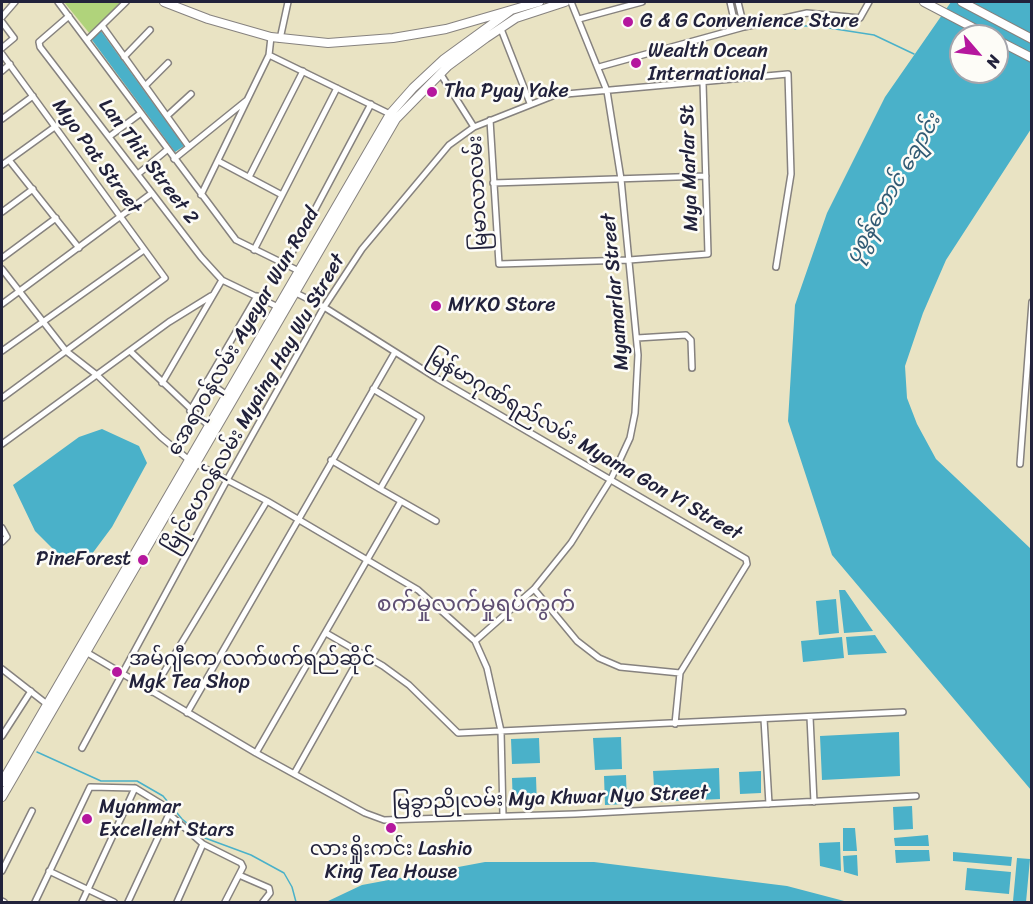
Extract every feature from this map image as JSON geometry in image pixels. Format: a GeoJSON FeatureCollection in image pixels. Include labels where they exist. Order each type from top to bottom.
{"type":"FeatureCollection","features":[{"type":"Feature","properties":{"kind":"main road"},"geometry":{"type":"LineString","coordinates":[[169,3],[271,37],[313,42],[393,38],[446,29],[539,2]]}},
{"type":"Feature","properties":{"kind":"main road"},"geometry":{"type":"LineString","coordinates":[[460,52],[516,18],[565,2]]}},
{"type":"Feature","properties":{"kind":"main road"},"geometry":{"type":"LineString","coordinates":[[924,2],[966,24]]}},
{"type":"Feature","properties":{"kind":"main road"},"geometry":{"type":"LineString","coordinates":[[962,2],[1032,39]]}},
{"type":"Feature","properties":{"kind":"main road"},"geometry":{"type":"LineString","coordinates":[[512,10],[516,18]]}},
{"type":"Feature","properties":{"kind":"main road"},"geometry":{"type":"LineString","coordinates":[[460,52],[512,10]]}},
{"type":"Feature","properties":{"kind":"main road"},"geometry":{"type":"LineString","coordinates":[[1009,46],[1032,58]]}},
{"type":"Feature","properties":{"kind":"main road","name":"အေရာဝန်လမ်း Ayeyar Wun Road"},"geometry":{"type":"LineString","coordinates":[[393,117],[460,52]]}},
{"type":"Feature","properties":{"kind":"main road","name":"အေရာဝန်လမ်း Ayeyar Wun Road"},"geometry":{"type":"LineString","coordinates":[[51,707],[393,117],[413,88],[460,52]]}},
{"type":"Feature","properties":{"kind":"main road","name":"အေရာဝန်လမ်း Ayeyar Wun Road"},"geometry":{"type":"LineString","coordinates":[[193,462],[227,394],[278,307],[292,291]]}},
{"type":"Feature","properties":{"kind":"main road"},"geometry":{"type":"LineString","coordinates":[[2,782],[51,707]]}},
{"type":"Feature","properties":{"kind":"main road"},"geometry":{"type":"LineString","coordinates":[[2,797],[51,707]]}},
{"type":"Feature","properties":{"kind":"street"},"geometry":{"type":"LineString","coordinates":[[2,48],[14,38],[2,17],[15,2]]}},
{"type":"Feature","properties":{"kind":"street"},"geometry":{"type":"LineString","coordinates":[[58,2],[236,240],[302,273]]}},
{"type":"Feature","properties":{"kind":"street"},"geometry":{"type":"LineString","coordinates":[[87,40],[103,27],[126,2]]}},
{"type":"Feature","properties":{"kind":"street"},"geometry":{"type":"LineString","coordinates":[[280,39],[288,2]]}},
{"type":"Feature","properties":{"kind":"street","name":"Myamarlar Street"},"geometry":{"type":"LineString","coordinates":[[475,641],[534,589],[571,543],[611,479],[630,438],[635,413],[639,372],[637,338],[621,179],[607,90],[570,2]]}},
{"type":"Feature","properties":{"kind":"street"},"geometry":{"type":"LineString","coordinates":[[579,19],[642,2]]}},
{"type":"Feature","properties":{"kind":"street"},"geometry":{"type":"LineString","coordinates":[[730,2],[736,29]]}},
{"type":"Feature","properties":{"kind":"street"},"geometry":{"type":"LineString","coordinates":[[738,2],[744,27]]}},
{"type":"Feature","properties":{"kind":"street"},"geometry":{"type":"LineString","coordinates":[[599,67],[736,29],[807,13],[860,18],[869,2]]}},
{"type":"Feature","properties":{"kind":"street","name":"Lan Thit Street 2"},"geometry":{"type":"LineString","coordinates":[[69,16],[39,45],[201,257],[222,280],[278,307]]}},
{"type":"Feature","properties":{"kind":"street"},"geometry":{"type":"LineString","coordinates":[[103,27],[189,147]]}},
{"type":"Feature","properties":{"kind":"street"},"geometry":{"type":"LineString","coordinates":[[501,29],[530,103]]}},
{"type":"Feature","properties":{"kind":"street"},"geometry":{"type":"LineString","coordinates":[[124,57],[150,30]]}},
{"type":"Feature","properties":{"kind":"street"},"geometry":{"type":"LineString","coordinates":[[201,195],[269,55],[271,37]]}},
{"type":"Feature","properties":{"kind":"street","name":"Myo Pat Street"},"geometry":{"type":"LineString","coordinates":[[2,54],[165,278],[66,351]]}},
{"type":"Feature","properties":{"kind":"street"},"geometry":{"type":"LineString","coordinates":[[269,55],[393,117]]}},
{"type":"Feature","properties":{"kind":"street"},"geometry":{"type":"LineString","coordinates":[[146,86],[168,63]]}},
{"type":"Feature","properties":{"kind":"street"},"geometry":{"type":"LineString","coordinates":[[2,71],[10,64]]}},
{"type":"Feature","properties":{"kind":"street"},"geometry":{"type":"LineString","coordinates":[[249,177],[303,71]]}},
{"type":"Feature","properties":{"kind":"street"},"geometry":{"type":"LineString","coordinates":[[440,73],[474,127]]}},
{"type":"Feature","properties":{"kind":"street","name":"မြိုင်ဟေဝန်လမ်း Myaing Hay Wu Street"},"geometry":{"type":"LineString","coordinates":[[82,748],[227,480],[324,307],[362,249],[393,209],[449,145],[474,127],[555,95],[788,74],[791,174],[776,267]]}},
{"type":"Feature","properties":{"kind":"street","name":"Mya Marlar St"},"geometry":{"type":"LineString","coordinates":[[629,260],[708,254],[703,82]]}},
{"type":"Feature","properties":{"kind":"street"},"geometry":{"type":"LineString","coordinates":[[254,250],[337,88]]}},
{"type":"Feature","properties":{"kind":"street"},"geometry":{"type":"LineString","coordinates":[[167,116],[191,94]]}},
{"type":"Feature","properties":{"kind":"street"},"geometry":{"type":"LineString","coordinates":[[2,119],[33,96]]}},
{"type":"Feature","properties":{"kind":"street"},"geometry":{"type":"LineString","coordinates":[[174,159],[248,99]]}},
{"type":"Feature","properties":{"kind":"street"},"geometry":{"type":"LineString","coordinates":[[286,264],[371,104]]}},
{"type":"Feature","properties":{"kind":"street"},"geometry":{"type":"LineString","coordinates":[[110,136],[141,113]]}},
{"type":"Feature","properties":{"kind":"street","name":"မြမာလာလမ်း"},"geometry":{"type":"LineString","coordinates":[[490,120],[498,263],[629,260]]}},
{"type":"Feature","properties":{"kind":"street"},"geometry":{"type":"LineString","coordinates":[[2,165],[56,126]]}},
{"type":"Feature","properties":{"kind":"street"},"geometry":{"type":"LineString","coordinates":[[138,174],[168,149]]}},
{"type":"Feature","properties":{"kind":"street"},"geometry":{"type":"LineString","coordinates":[[9,160],[79,248]]}},
{"type":"Feature","properties":{"kind":"street"},"geometry":{"type":"LineString","coordinates":[[218,160],[282,195]]}},
{"type":"Feature","properties":{"kind":"street"},"geometry":{"type":"LineString","coordinates":[[493,183],[706,176]]}},
{"type":"Feature","properties":{"kind":"street"},"geometry":{"type":"LineString","coordinates":[[2,212],[33,189]]}},
{"type":"Feature","properties":{"kind":"street"},"geometry":{"type":"LineString","coordinates":[[2,304],[152,193]]}},
{"type":"Feature","properties":{"kind":"street"},"geometry":{"type":"LineString","coordinates":[[2,258],[56,218]]}},
{"type":"Feature","properties":{"kind":"street"},"geometry":{"type":"LineString","coordinates":[[2,351],[144,250]]}},
{"type":"Feature","properties":{"kind":"street"},"geometry":{"type":"LineString","coordinates":[[2,269],[41,322],[66,351],[98,376],[161,436],[193,462],[267,501],[418,590],[475,641],[487,668],[501,731],[503,816]]}},
{"type":"Feature","properties":{"kind":"street"},"geometry":{"type":"LineString","coordinates":[[162,382],[222,280]]}},
{"type":"Feature","properties":{"kind":"street","name":"မြန်မာဂုဏ်ရည်လမ်း Myama Gon Yi Street"},"geometry":{"type":"LineString","coordinates":[[292,291],[324,307],[395,352],[746,559],[747,564],[680,673]]}},
{"type":"Feature","properties":{"kind":"street"},"geometry":{"type":"LineString","coordinates":[[2,444],[183,312],[212,296]]}},
{"type":"Feature","properties":{"kind":"street"},"geometry":{"type":"LineString","coordinates":[[190,411],[257,296]]}},
{"type":"Feature","properties":{"kind":"street"},"geometry":{"type":"LineString","coordinates":[[1020,464],[1031,306]]}},
{"type":"Feature","properties":{"kind":"street"},"geometry":{"type":"LineString","coordinates":[[637,338],[686,335],[691,340],[692,368]]}},
{"type":"Feature","properties":{"kind":"street"},"geometry":{"type":"LineString","coordinates":[[2,398],[66,351]]}},
{"type":"Feature","properties":{"kind":"street"},"geometry":{"type":"LineString","coordinates":[[129,351],[190,411],[209,426]]}},
{"type":"Feature","properties":{"kind":"street"},"geometry":{"type":"LineString","coordinates":[[187,713],[395,352]]}},
{"type":"Feature","properties":{"kind":"street"},"geometry":{"type":"LineString","coordinates":[[207,381],[227,394]]}},
{"type":"Feature","properties":{"kind":"street"},"geometry":{"type":"LineString","coordinates":[[373,389],[421,418],[380,489]]}},
{"type":"Feature","properties":{"kind":"street"},"geometry":{"type":"LineString","coordinates":[[1023,406],[1032,407]]}},
{"type":"Feature","properties":{"kind":"street"},"geometry":{"type":"LineString","coordinates":[[331,460],[436,521]]}},
{"type":"Feature","properties":{"kind":"street"},"geometry":{"type":"LineString","coordinates":[[152,692],[267,501]]}},
{"type":"Feature","properties":{"kind":"street"},"geometry":{"type":"LineString","coordinates":[[256,753],[401,501]]}},
{"type":"Feature","properties":{"kind":"street"},"geometry":{"type":"LineString","coordinates":[[2,528],[8,537],[2,542]]}},
{"type":"Feature","properties":{"kind":"street"},"geometry":{"type":"LineString","coordinates":[[534,589],[577,641],[599,658],[620,667],[680,673],[675,724]]}},
{"type":"Feature","properties":{"kind":"street"},"geometry":{"type":"LineString","coordinates":[[326,633],[362,653],[410,685],[458,733],[903,712]]}},
{"type":"Feature","properties":{"kind":"street","name":"မြခွာညိုလမ်း Mya Khwar Nyo Street"},"geometry":{"type":"LineString","coordinates":[[83,651],[256,753],[365,813],[384,820],[916,796]]}},
{"type":"Feature","properties":{"kind":"street"},"geometry":{"type":"LineString","coordinates":[[294,774],[362,653]]}},
{"type":"Feature","properties":{"kind":"street"},"geometry":{"type":"LineString","coordinates":[[2,669],[51,707]]}},
{"type":"Feature","properties":{"kind":"street"},"geometry":{"type":"LineString","coordinates":[[2,736],[31,691]]}},
{"type":"Feature","properties":{"kind":"street"},"geometry":{"type":"LineString","coordinates":[[810,717],[814,802]]}},
{"type":"Feature","properties":{"kind":"street"},"geometry":{"type":"LineString","coordinates":[[764,719],[769,804]]}},
{"type":"Feature","properties":{"kind":"street"},"geometry":{"type":"LineString","coordinates":[[35,903],[90,787],[108,790],[135,788],[166,807],[169,814],[203,844],[241,863],[225,903]]}},
{"type":"Feature","properties":{"kind":"street"},"geometry":{"type":"LineString","coordinates":[[82,903],[135,788]]}},
{"type":"Feature","properties":{"kind":"street"},"geometry":{"type":"LineString","coordinates":[[2,871],[32,811]]}},
{"type":"Feature","properties":{"kind":"street"},"geometry":{"type":"LineString","coordinates":[[128,903],[169,814]]}},
{"type":"Feature","properties":{"kind":"street"},"geometry":{"type":"LineString","coordinates":[[177,903],[203,844]]}},
{"type":"Feature","properties":{"kind":"street"},"geometry":{"type":"LineString","coordinates":[[49,872],[114,903]]}},
{"type":"Feature","properties":{"kind":"street"},"geometry":{"type":"LineString","coordinates":[[238,875],[268,888],[270,893],[263,903]]}},
{"type":"Feature","properties":{"kind":"green space"},"geometry":{"type":"Polygon","coordinates":[[[64,2],[122,2],[90,34],[64,2]]]}},
{"type":"Feature","properties":{"kind":"water","name":"ပုစွန်တောင် ချောင်း"},"geometry":{"type":"Polygon","coordinates":[[[951,2],[1031,2],[1031,129],[946,260],[923,313],[905,366],[907,398],[917,424],[936,459],[1031,549],[1031,790],[832,555],[788,421],[795,305],[827,213],[885,97],[951,2]]]}},
{"type":"Feature","properties":{"kind":"water"},"geometry":{"type":"Polygon","coordinates":[[[101,31],[184,146],[175,152],[92,40],[101,31]]]}},
{"type":"Feature","properties":{"kind":"water"},"geometry":{"type":"Polygon","coordinates":[[[102,429],[139,446],[147,463],[112,527],[86,562],[64,560],[35,531],[13,485],[79,437],[102,429]]]}},
{"type":"Feature","properties":{"kind":"water"},"geometry":{"type":"Polygon","coordinates":[[[839,590],[845,590],[873,631],[844,633],[839,590]]]}},
{"type":"Feature","properties":{"kind":"water"},"geometry":{"type":"Polygon","coordinates":[[[836,599],[839,633],[819,635],[816,601],[836,599]]]}},
{"type":"Feature","properties":{"kind":"water"},"geometry":{"type":"Polygon","coordinates":[[[875,635],[887,653],[848,655],[846,637],[875,635]]]}},
{"type":"Feature","properties":{"kind":"water"},"geometry":{"type":"Polygon","coordinates":[[[842,637],[844,658],[803,662],[801,641],[842,637]]]}},
{"type":"Feature","properties":{"kind":"water"},"geometry":{"type":"Polygon","coordinates":[[[899,732],[900,776],[822,780],[820,736],[899,732]]]}},
{"type":"Feature","properties":{"kind":"water"},"geometry":{"type":"Polygon","coordinates":[[[621,737],[622,769],[595,770],[593,738],[621,737]]]}},
{"type":"Feature","properties":{"kind":"water"},"geometry":{"type":"Polygon","coordinates":[[[539,738],[540,763],[512,764],[511,739],[539,738]]]}},
{"type":"Feature","properties":{"kind":"water"},"geometry":{"type":"Polygon","coordinates":[[[719,768],[720,799],[655,802],[653,771],[719,768]]]}},
{"type":"Feature","properties":{"kind":"water"},"geometry":{"type":"Polygon","coordinates":[[[761,771],[761,793],[740,794],[739,772],[761,771]]]}},
{"type":"Feature","properties":{"kind":"water"},"geometry":{"type":"Polygon","coordinates":[[[626,775],[627,804],[605,805],[604,776],[626,775]]]}},
{"type":"Feature","properties":{"kind":"water"},"geometry":{"type":"Polygon","coordinates":[[[536,777],[537,806],[513,807],[512,778],[536,777]]]}},
{"type":"Feature","properties":{"kind":"water"},"geometry":{"type":"Polygon","coordinates":[[[912,806],[913,829],[894,830],[893,807],[912,806]]]}},
{"type":"Feature","properties":{"kind":"water"},"geometry":{"type":"Polygon","coordinates":[[[843,828],[855,828],[857,851],[843,851],[843,828]]]}},
{"type":"Feature","properties":{"kind":"water"},"geometry":{"type":"Polygon","coordinates":[[[928,835],[929,846],[895,846],[894,838],[928,835]]]}},
{"type":"Feature","properties":{"kind":"water"},"geometry":{"type":"Polygon","coordinates":[[[840,842],[841,871],[820,866],[819,843],[840,842]]]}},
{"type":"Feature","properties":{"kind":"water"},"geometry":{"type":"Polygon","coordinates":[[[895,850],[929,850],[930,861],[896,863],[895,850]]]}},
{"type":"Feature","properties":{"kind":"water"},"geometry":{"type":"Polygon","coordinates":[[[953,852],[1012,857],[1011,866],[953,861],[953,852]]]}},
{"type":"Feature","properties":{"kind":"water"},"geometry":{"type":"Polygon","coordinates":[[[857,855],[858,876],[844,872],[843,856],[857,855]]]}},
{"type":"Feature","properties":{"kind":"water"},"geometry":{"type":"Polygon","coordinates":[[[1017,858],[1030,859],[1026,902],[1013,901],[1017,858]]]}},
{"type":"Feature","properties":{"kind":"water"},"geometry":{"type":"Polygon","coordinates":[[[485,862],[594,862],[787,886],[848,902],[326,902],[362,885],[485,862]]]}},
{"type":"Feature","properties":{"kind":"water"},"geometry":{"type":"Polygon","coordinates":[[[967,868],[1011,872],[1009,894],[965,890],[967,868]]]}},
{"type":"Feature","properties":{"kind":"waterway"},"geometry":{"type":"LineString","coordinates":[[795,29],[801,26],[816,26],[874,35],[914,54]]}},
{"type":"Feature","properties":{"kind":"waterway"},"geometry":{"type":"LineString","coordinates":[[37,752],[101,781],[137,781],[163,796],[182,819],[205,838],[251,855],[284,873],[292,887],[296,902]]}},
{"type":"Feature","properties":{"kind":"place","name":"G & G Convenience Store"},"geometry":{"type":"Point","coordinates":[628,22]}},
{"type":"Feature","properties":{"kind":"place","name":"Wealth Ocean International"},"geometry":{"type":"Point","coordinates":[636,63]}},
{"type":"Feature","properties":{"kind":"place","name":"Tha Pyay Yake"},"geometry":{"type":"Point","coordinates":[432,92]}},
{"type":"Feature","properties":{"kind":"place","name":"MYKO Store"},"geometry":{"type":"Point","coordinates":[436,306]}},
{"type":"Feature","properties":{"kind":"place","name":"PineForest"},"geometry":{"type":"Point","coordinates":[143,560]}},
{"type":"Feature","properties":{"kind":"place","name":"အမ်ဂျီကေ လက်ဖက်ရည်ဆိုင် Mgk Tea Shop"},"geometry":{"type":"Point","coordinates":[117,672]}},
{"type":"Feature","properties":{"kind":"place","name":"Myanmar Excellent Stars"},"geometry":{"type":"Point","coordinates":[87,819]}},
{"type":"Feature","properties":{"kind":"place","name":"လားရှိုးကင်း Lashio King Tea House"},"geometry":{"type":"Point","coordinates":[391,828]}},
{"type":"Feature","properties":{"kind":"district","name":"စက်မှုလက်မှုရပ်ကွက်"},"geometry":{"type":"Point","coordinates":[476,605]}}]}
